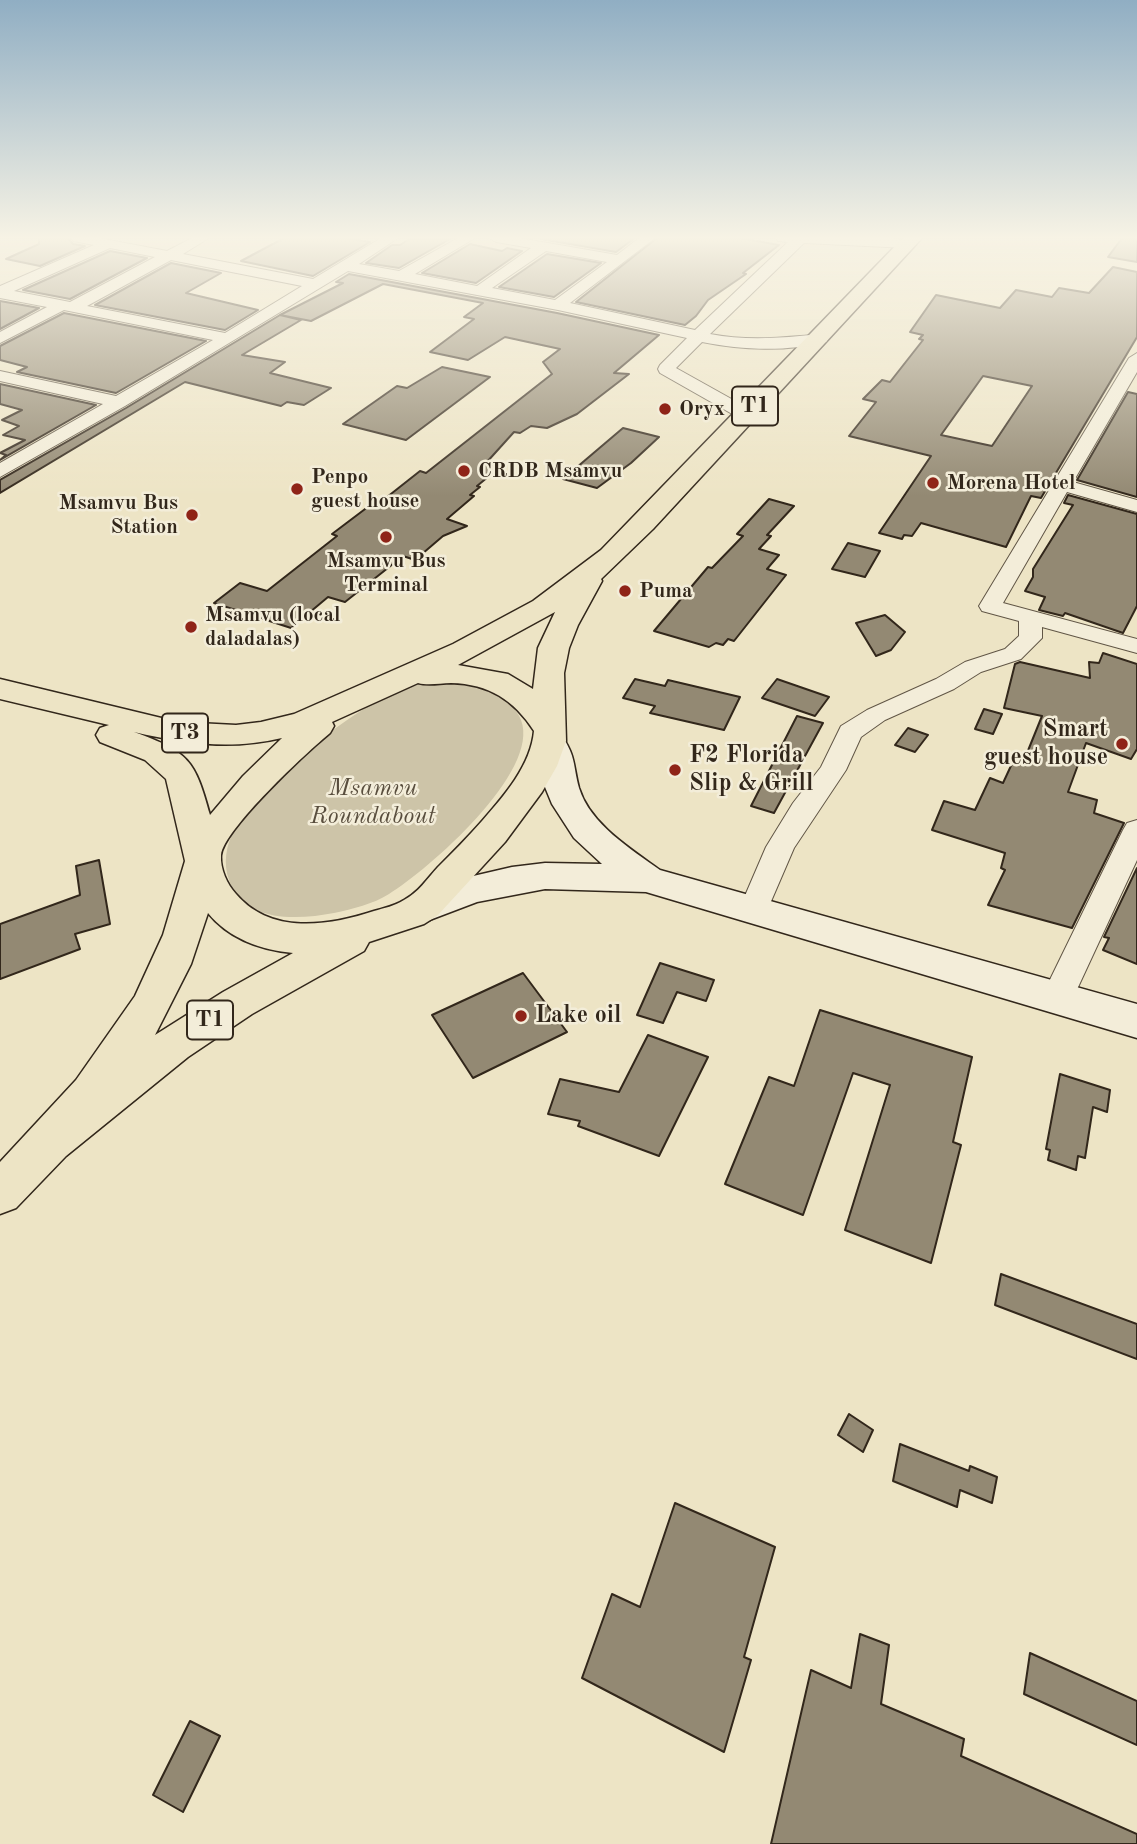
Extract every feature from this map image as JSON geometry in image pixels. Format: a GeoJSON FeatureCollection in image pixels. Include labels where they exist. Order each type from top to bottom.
{"type":"FeatureCollection","features":[{"type":"Feature","properties":{"kind":"highway","name":"T1"},"geometry":{"type":"LineString","coordinates":[[0,1193],[50,1142],[133,1034],[165,979],[181,939],[203,857],[227,815],[274,761],[330,717],[366,695],[466,650],[510,626],[594,570],[834,324]]}},
{"type":"Feature","properties":{"kind":"highway","name":"T1"},"geometry":{"type":"LineString","coordinates":[[50,1142],[215,1016],[276,979],[402,916],[505,818],[526,790],[549,736],[549,670],[553,648],[562,623],[594,570]]}},
{"type":"Feature","properties":{"kind":"highway","name":"T1"},"geometry":{"type":"LineString","coordinates":[[404,678],[446,674],[495,681],[530,699],[549,736]]}},
{"type":"Feature","properties":{"kind":"highway","name":"T3"},"geometry":{"type":"LineString","coordinates":[[0,690],[178,732],[229,736],[252,736],[285,729],[366,695]]}},
{"type":"Feature","properties":{"kind":"highway","name":"T3"},"geometry":{"type":"LineString","coordinates":[[0,690],[157,752],[182,775],[203,857]]}},
{"type":"Feature","properties":{"kind":"highway","name":"T1"},"geometry":{"type":"LineString","coordinates":[[203,857],[215,895],[225,909],[240,922],[260,931],[287,939],[316,939],[348,934],[402,916]]}},
{"type":"Feature","properties":{"kind":"main road"},"geometry":{"type":"LineString","coordinates":[[549,736],[560,767],[562,787],[570,806],[605,847],[647,879]]}},
{"type":"Feature","properties":{"kind":"main road"},"geometry":{"type":"LineString","coordinates":[[402,916],[469,890],[512,880],[545,876],[647,879],[753,912],[1137,1021]]}},
{"type":"Feature","properties":{"kind":"street"},"geometry":{"type":"LineString","coordinates":[[0,338],[30,324]]}},
{"type":"Feature","properties":{"kind":"street"},"geometry":{"type":"LineString","coordinates":[[158,324],[228,338]]}},
{"type":"Feature","properties":{"kind":"street"},"geometry":{"type":"LineString","coordinates":[[0,471],[250,324]]}},
{"type":"Feature","properties":{"kind":"street"},"geometry":{"type":"LineString","coordinates":[[642,324],[726,342],[781,343],[820,339]]}},
{"type":"Feature","properties":{"kind":"street"},"geometry":{"type":"LineString","coordinates":[[711,324],[666,369],[747,415]]}},
{"type":"Feature","properties":{"kind":"street"},"geometry":{"type":"LineString","coordinates":[[1137,358],[1128,386],[1063,485],[990,606],[1137,646]]}},
{"type":"Feature","properties":{"kind":"street"},"geometry":{"type":"LineString","coordinates":[[0,376],[119,402]]}},
{"type":"Feature","properties":{"kind":"street"},"geometry":{"type":"LineString","coordinates":[[1063,485],[1137,506]]}},
{"type":"Feature","properties":{"kind":"street"},"geometry":{"type":"LineString","coordinates":[[753,912],[780,847],[803,810],[828,779],[850,733],[876,715],[945,684],[973,667],[1013,654],[1030,638],[1031,617]]}},
{"type":"Feature","properties":{"kind":"street"},"geometry":{"type":"LineString","coordinates":[[1058,998],[1137,830]]}},
{"type":"Feature","properties":{"kind":"green space","name":"Msamvu Roundabout"},"geometry":{"type":"Polygon","coordinates":[[[460,682],[487,691],[511,705],[521,720],[523,741],[514,766],[498,792],[453,842],[389,894],[348,910],[304,917],[273,915],[259,911],[236,894],[226,867],[231,836],[246,811],[285,770],[334,729],[383,698],[417,685],[460,682]]]}},
{"type":"Feature","properties":{"kind":"building"},"geometry":{"type":"Polygon","coordinates":[[[43,324],[120,324],[206,341],[116,393],[17,372],[27,367],[0,360],[0,346],[43,324]]]}},
{"type":"Feature","properties":{"kind":"building"},"geometry":{"type":"Polygon","coordinates":[[[194,324],[235,324],[225,330],[194,324]]]}},
{"type":"Feature","properties":{"kind":"building"},"geometry":{"type":"Polygon","coordinates":[[[265,324],[294,324],[242,355],[285,362],[270,373],[331,388],[304,405],[287,402],[281,406],[185,382],[0,493],[0,480],[265,324]]]}},
{"type":"Feature","properties":{"kind":"building"},"geometry":{"type":"Polygon","coordinates":[[[467,324],[608,324],[659,335],[614,373],[629,374],[577,414],[547,428],[531,426],[520,433],[514,432],[486,463],[500,467],[477,486],[480,487],[470,495],[474,496],[447,519],[467,526],[443,536],[415,560],[403,556],[345,602],[328,597],[291,628],[214,603],[240,583],[267,591],[337,536],[332,534],[377,500],[382,501],[420,471],[426,473],[552,374],[543,362],[560,349],[505,337],[468,360],[430,352],[467,324]]]}},
{"type":"Feature","properties":{"kind":"building"},"geometry":{"type":"Polygon","coordinates":[[[916,324],[1137,324],[1137,337],[1041,498],[1031,496],[1006,547],[921,523],[912,536],[904,535],[902,539],[879,533],[931,456],[849,436],[876,402],[863,399],[882,380],[890,382],[923,340],[919,339],[923,335],[910,332],[916,324]],[[983,376],[941,435],[992,446],[1032,386],[983,376]]]}},
{"type":"Feature","properties":{"kind":"building"},"geometry":{"type":"Polygon","coordinates":[[[442,367],[490,377],[406,440],[343,424],[397,386],[407,388],[442,367]]]}},
{"type":"Feature","properties":{"kind":"building"},"geometry":{"type":"Polygon","coordinates":[[[0,384],[96,405],[0,460],[6,455],[0,453],[25,440],[3,435],[19,426],[2,420],[22,410],[0,404],[0,384]]]}},
{"type":"Feature","properties":{"kind":"building"},"geometry":{"type":"Polygon","coordinates":[[[1128,392],[1137,394],[1137,497],[1077,480],[1128,392]]]}},
{"type":"Feature","properties":{"kind":"building"},"geometry":{"type":"Polygon","coordinates":[[[623,428],[659,437],[631,463],[597,488],[563,479],[623,428]]]}},
{"type":"Feature","properties":{"kind":"building"},"geometry":{"type":"Polygon","coordinates":[[[1068,495],[1137,514],[1137,606],[1123,633],[1065,613],[1063,616],[1039,610],[1045,597],[1025,591],[1033,577],[1033,569],[1073,505],[1064,503],[1068,495]]]}},
{"type":"Feature","properties":{"kind":"building"},"geometry":{"type":"Polygon","coordinates":[[[769,499],[794,506],[767,535],[771,536],[759,549],[779,555],[767,569],[786,575],[734,641],[728,639],[723,645],[716,643],[709,647],[654,631],[708,567],[712,568],[743,536],[737,534],[769,499]]]}},
{"type":"Feature","properties":{"kind":"building"},"geometry":{"type":"Polygon","coordinates":[[[848,543],[880,551],[865,577],[832,569],[848,543]]]}},
{"type":"Feature","properties":{"kind":"building"},"geometry":{"type":"Polygon","coordinates":[[[885,615],[905,632],[891,650],[876,656],[856,623],[885,615]]]}},
{"type":"Feature","properties":{"kind":"building"},"geometry":{"type":"Polygon","coordinates":[[[1103,653],[1137,664],[1137,749],[1131,759],[1086,743],[1068,792],[1097,800],[1094,813],[1124,823],[1072,928],[988,905],[1005,870],[1001,868],[1005,853],[932,830],[944,801],[975,810],[990,778],[1003,783],[1016,755],[1025,758],[1042,716],[1004,708],[1015,664],[1020,662],[1090,678],[1089,662],[1099,663],[1103,653]]]}},
{"type":"Feature","properties":{"kind":"building"},"geometry":{"type":"Polygon","coordinates":[[[635,679],[665,686],[668,680],[740,697],[724,730],[650,713],[655,706],[623,698],[635,679]]]}},
{"type":"Feature","properties":{"kind":"building"},"geometry":{"type":"Polygon","coordinates":[[[777,679],[829,697],[815,716],[762,698],[777,679]]]}},
{"type":"Feature","properties":{"kind":"building"},"geometry":{"type":"Polygon","coordinates":[[[984,709],[1002,714],[993,734],[975,729],[984,709]]]}},
{"type":"Feature","properties":{"kind":"building"},"geometry":{"type":"Polygon","coordinates":[[[797,716],[823,723],[774,813],[751,806],[797,716]]]}},
{"type":"Feature","properties":{"kind":"building"},"geometry":{"type":"Polygon","coordinates":[[[908,728],[928,735],[915,752],[895,745],[908,728]]]}},
{"type":"Feature","properties":{"kind":"building"},"geometry":{"type":"Polygon","coordinates":[[[99,860],[110,924],[75,934],[80,949],[0,979],[0,924],[80,895],[76,866],[99,860]]]}},
{"type":"Feature","properties":{"kind":"building"},"geometry":{"type":"Polygon","coordinates":[[[1137,868],[1137,964],[1103,950],[1109,938],[1104,937],[1137,868]]]}},
{"type":"Feature","properties":{"kind":"building"},"geometry":{"type":"Polygon","coordinates":[[[660,963],[714,980],[706,1001],[677,992],[663,1023],[637,1015],[660,963]]]}},
{"type":"Feature","properties":{"kind":"building"},"geometry":{"type":"Polygon","coordinates":[[[523,973],[567,1032],[473,1078],[432,1015],[523,973]]]}},
{"type":"Feature","properties":{"kind":"building"},"geometry":{"type":"Polygon","coordinates":[[[820,1010],[972,1057],[953,1142],[961,1145],[931,1263],[845,1230],[890,1085],[853,1073],[803,1215],[725,1184],[769,1077],[794,1086],[820,1010]]]}},
{"type":"Feature","properties":{"kind":"building"},"geometry":{"type":"Polygon","coordinates":[[[648,1035],[708,1057],[659,1156],[578,1126],[580,1121],[548,1114],[560,1079],[619,1092],[648,1035]]]}},
{"type":"Feature","properties":{"kind":"building"},"geometry":{"type":"Polygon","coordinates":[[[1060,1074],[1110,1090],[1107,1112],[1093,1107],[1085,1158],[1078,1156],[1076,1170],[1048,1160],[1050,1150],[1046,1149],[1060,1074]]]}},
{"type":"Feature","properties":{"kind":"building"},"geometry":{"type":"Polygon","coordinates":[[[1001,1274],[1137,1324],[1137,1359],[995,1305],[1001,1274]]]}},
{"type":"Feature","properties":{"kind":"building"},"geometry":{"type":"Polygon","coordinates":[[[849,1414],[873,1430],[863,1452],[838,1435],[849,1414]]]}},
{"type":"Feature","properties":{"kind":"building"},"geometry":{"type":"Polygon","coordinates":[[[900,1444],[969,1471],[970,1466],[997,1477],[992,1503],[960,1490],[957,1507],[893,1481],[900,1444]]]}},
{"type":"Feature","properties":{"kind":"building"},"geometry":{"type":"Polygon","coordinates":[[[675,1503],[775,1547],[744,1657],[751,1660],[724,1752],[582,1678],[612,1594],[640,1607],[675,1503]]]}},
{"type":"Feature","properties":{"kind":"building"},"geometry":{"type":"Polygon","coordinates":[[[860,1634],[889,1645],[881,1704],[964,1739],[961,1756],[1137,1834],[1137,1844],[771,1844],[811,1670],[851,1688],[860,1634]]]}},
{"type":"Feature","properties":{"kind":"building"},"geometry":{"type":"Polygon","coordinates":[[[1030,1653],[1137,1701],[1137,1745],[1024,1694],[1030,1653]]]}},
{"type":"Feature","properties":{"kind":"building"},"geometry":{"type":"Polygon","coordinates":[[[190,1721],[220,1736],[183,1812],[153,1795],[190,1721]]]}},
{"type":"Feature","properties":{"kind":"place","name":"Oryx"},"geometry":{"type":"Point","coordinates":[665,409]}},
{"type":"Feature","properties":{"kind":"place","name":"CRDB Msamvu"},"geometry":{"type":"Point","coordinates":[464,471]}},
{"type":"Feature","properties":{"kind":"place","name":"Morena Hotel"},"geometry":{"type":"Point","coordinates":[933,483]}},
{"type":"Feature","properties":{"kind":"place","name":"Penpo guest house"},"geometry":{"type":"Point","coordinates":[297,489]}},
{"type":"Feature","properties":{"kind":"place","name":"Msamvu Bus Station"},"geometry":{"type":"Point","coordinates":[192,515]}},
{"type":"Feature","properties":{"kind":"place","name":"Msamvu Bus Terminal"},"geometry":{"type":"Point","coordinates":[386,537]}},
{"type":"Feature","properties":{"kind":"place","name":"Puma"},"geometry":{"type":"Point","coordinates":[625,591]}},
{"type":"Feature","properties":{"kind":"place","name":"Msamvu (local daladalas)"},"geometry":{"type":"Point","coordinates":[191,627]}},
{"type":"Feature","properties":{"kind":"place","name":"Smart guest house"},"geometry":{"type":"Point","coordinates":[1122,744]}},
{"type":"Feature","properties":{"kind":"place","name":"F2 Florida Slip & Grill"},"geometry":{"type":"Point","coordinates":[675,770]}},
{"type":"Feature","properties":{"kind":"place","name":"Lake oil"},"geometry":{"type":"Point","coordinates":[521,1016]}}]}
